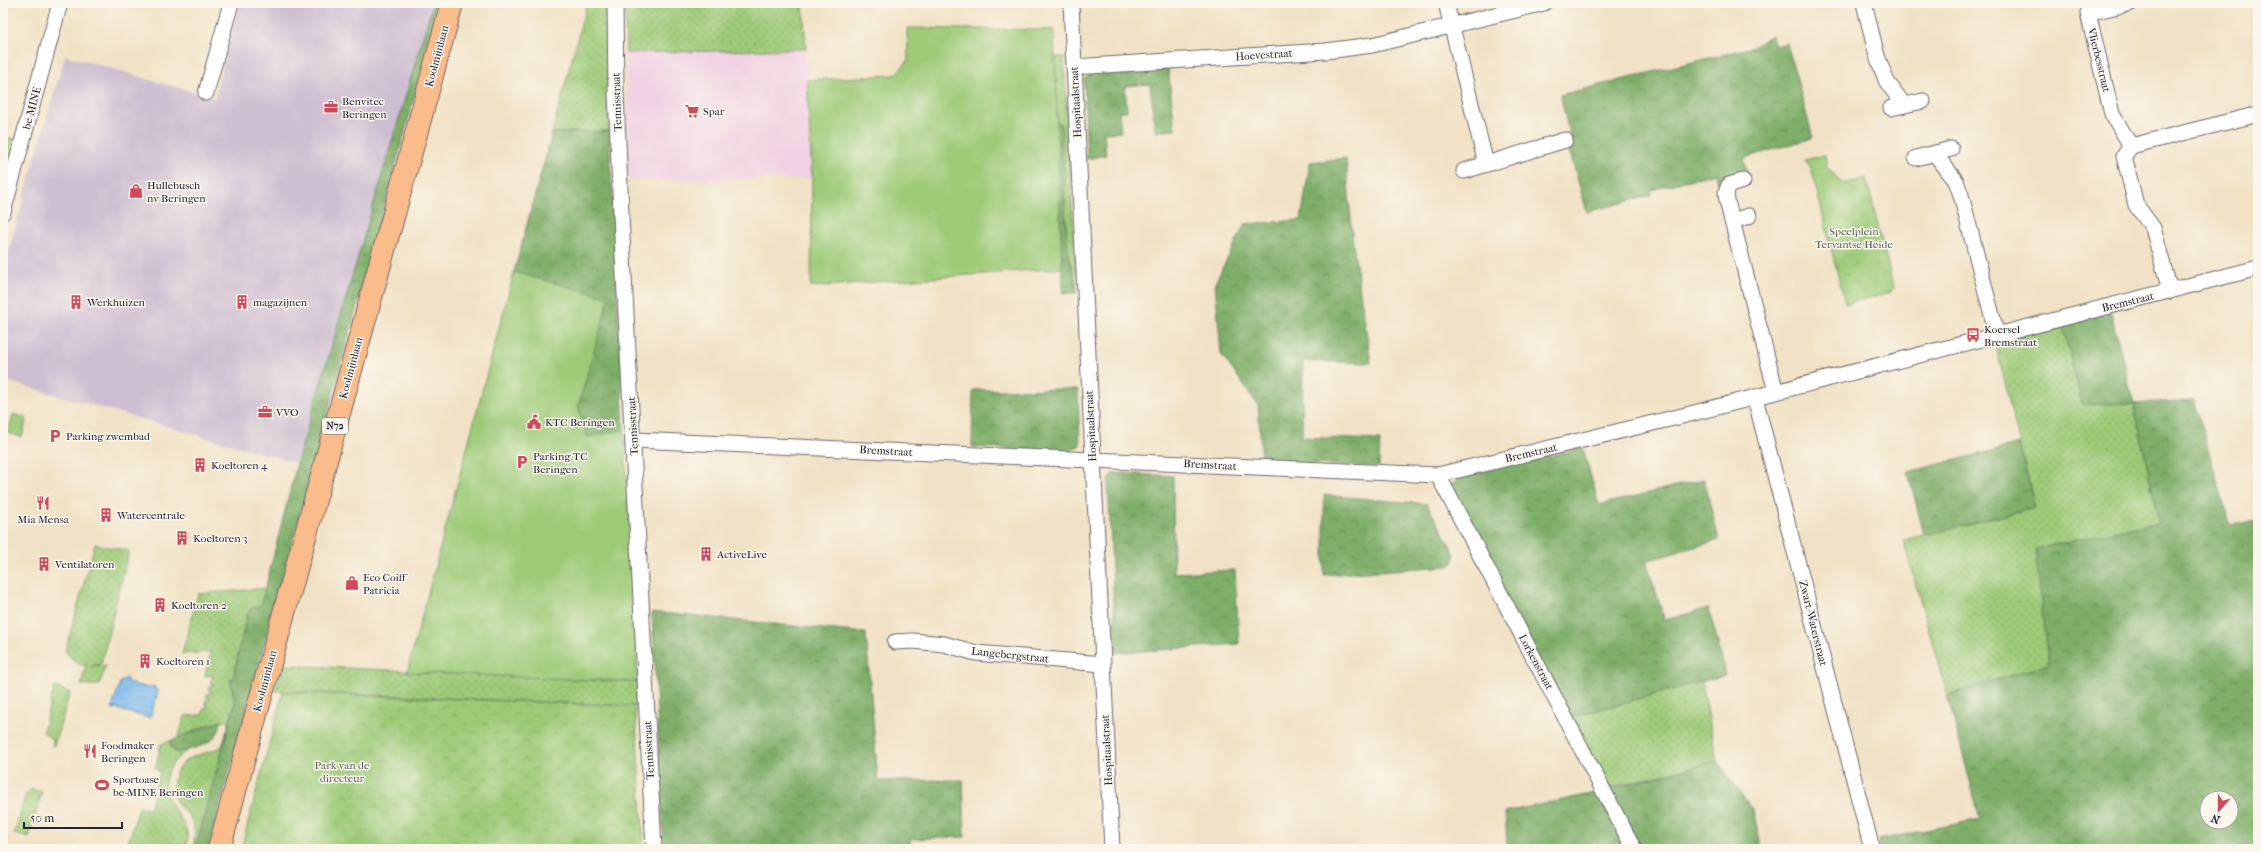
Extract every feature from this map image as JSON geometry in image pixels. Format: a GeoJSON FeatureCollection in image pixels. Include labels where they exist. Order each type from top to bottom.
{"type":"FeatureCollection","features":[{"type":"Feature","properties":{"kind":"main road","name":"Koolmijnlaan"},"geometry":{"type":"LineString","coordinates":[[219,849],[452,3]]}},
{"type":"Feature","properties":{"kind":"street","name":"be-MINE"},"geometry":{"type":"LineString","coordinates":[[3,212],[60,3]]}},
{"type":"Feature","properties":{"kind":"street"},"geometry":{"type":"LineString","coordinates":[[206,93],[231,3]]}},
{"type":"Feature","properties":{"kind":"street","name":"Tennisstraat"},"geometry":{"type":"LineString","coordinates":[[615,3],[616,93],[622,237],[634,440],[654,849]]}},
{"type":"Feature","properties":{"kind":"street","name":"Hospitaalstraat"},"geometry":{"type":"LineString","coordinates":[[1071,3],[1112,849]]}},
{"type":"Feature","properties":{"kind":"street"},"geometry":{"type":"LineString","coordinates":[[1446,3],[1486,164]]}},
{"type":"Feature","properties":{"kind":"street","name":"Hoevestraat"},"geometry":{"type":"LineString","coordinates":[[1074,67],[1372,46],[1544,3]]}},
{"type":"Feature","properties":{"kind":"street"},"geometry":{"type":"LineString","coordinates":[[1864,3],[1877,56],[1898,107],[1923,101]]}},
{"type":"Feature","properties":{"kind":"street","name":"Vlierbesstraat"},"geometry":{"type":"LineString","coordinates":[[2131,3],[2088,13],[2112,114],[2131,146]]}},
{"type":"Feature","properties":{"kind":"street"},"geometry":{"type":"LineString","coordinates":[[2170,291],[2153,228],[2136,205],[2124,156],[2131,146],[2251,116]]}},
{"type":"Feature","properties":{"kind":"street"},"geometry":{"type":"LineString","coordinates":[[1464,171],[1565,140]]}},
{"type":"Feature","properties":{"kind":"street"},"geometry":{"type":"LineString","coordinates":[[1916,158],[1951,149]]}},
{"type":"Feature","properties":{"kind":"street"},"geometry":{"type":"LineString","coordinates":[[1935,154],[1956,181],[1961,195],[1997,335]]}},
{"type":"Feature","properties":{"kind":"street"},"geometry":{"type":"LineString","coordinates":[[1743,181],[1729,185],[1726,193],[1776,392]]}},
{"type":"Feature","properties":{"kind":"street"},"geometry":{"type":"LineString","coordinates":[[1732,221],[1749,216]]}},
{"type":"Feature","properties":{"kind":"street","name":"Bremstraat"},"geometry":{"type":"LineString","coordinates":[[634,440],[1438,475],[1755,398],[2258,268]]}},
{"type":"Feature","properties":{"kind":"street","name":"Zwart-Waterstraat"},"geometry":{"type":"LineString","coordinates":[[1755,398],[1872,849]]}},
{"type":"Feature","properties":{"kind":"street","name":"Lorkenstraat"},"geometry":{"type":"LineString","coordinates":[[1438,475],[1634,849]]}},
{"type":"Feature","properties":{"kind":"street","name":"Langebergstraat"},"geometry":{"type":"LineString","coordinates":[[895,642],[913,641],[944,644],[976,653],[1102,664]]}},
{"type":"Feature","properties":{"kind":"shaded area"},"geometry":{"type":"Polygon","coordinates":[[[239,3],[433,3],[297,463],[3,380],[3,270],[65,55],[214,98],[239,3]]]}},
{"type":"Feature","properties":{"kind":"shaded area"},"geometry":{"type":"Polygon","coordinates":[[[806,49],[812,179],[628,180],[626,53],[806,49]]]}},
{"type":"Feature","properties":{"kind":"green space"},"geometry":{"type":"Polygon","coordinates":[[[433,3],[440,3],[208,849],[195,849],[235,703],[230,679],[233,679],[246,618],[250,609],[261,605],[297,463],[433,3]]]}},
{"type":"Feature","properties":{"kind":"green space"},"geometry":{"type":"Polygon","coordinates":[[[587,3],[607,3],[609,131],[552,133],[587,3]]]}},
{"type":"Feature","properties":{"kind":"green space"},"geometry":{"type":"Polygon","coordinates":[[[625,3],[803,3],[806,49],[626,53],[625,3]]]}},
{"type":"Feature","properties":{"kind":"green space"},"geometry":{"type":"Polygon","coordinates":[[[907,28],[1054,30],[1062,268],[811,287],[812,179],[807,80],[896,75],[908,60],[907,28]]]}},
{"type":"Feature","properties":{"kind":"green space"},"geometry":{"type":"Polygon","coordinates":[[[1772,35],[1775,46],[1787,43],[1813,138],[1744,158],[1748,176],[1744,178],[1718,184],[1716,173],[1651,190],[1652,195],[1587,212],[1569,150],[1573,149],[1560,95],[1753,47],[1772,35]]]}},
{"type":"Feature","properties":{"kind":"green space"},"geometry":{"type":"Polygon","coordinates":[[[1055,57],[1064,57],[1077,293],[1067,245],[1061,123],[1057,122],[1055,57]]]}},
{"type":"Feature","properties":{"kind":"green space"},"geometry":{"type":"Polygon","coordinates":[[[1168,67],[1175,130],[1155,132],[1150,84],[1125,86],[1127,111],[1119,111],[1121,132],[1104,133],[1106,155],[1087,159],[1084,79],[1093,73],[1168,67]]]}},
{"type":"Feature","properties":{"kind":"green space"},"geometry":{"type":"Polygon","coordinates":[[[1057,122],[1061,123],[1067,245],[1077,293],[1063,293],[1057,122]]]}},
{"type":"Feature","properties":{"kind":"green space"},"geometry":{"type":"Polygon","coordinates":[[[609,131],[624,430],[587,437],[578,406],[608,298],[514,272],[552,133],[609,131]]]}},
{"type":"Feature","properties":{"kind":"green space"},"geometry":{"type":"Polygon","coordinates":[[[3,136],[17,140],[12,159],[3,157],[3,136]]]}},
{"type":"Feature","properties":{"kind":"green space","name":"Speelplein Tervantse Heide"},"geometry":{"type":"Polygon","coordinates":[[[1825,155],[1827,167],[1843,184],[1866,178],[1894,289],[1888,293],[1845,304],[1811,168],[1805,160],[1825,155]]]}},
{"type":"Feature","properties":{"kind":"green space"},"geometry":{"type":"Polygon","coordinates":[[[1346,158],[1353,244],[1371,363],[1303,361],[1302,437],[1380,440],[1379,467],[1262,462],[1258,405],[1221,354],[1215,283],[1245,224],[1301,220],[1310,162],[1346,158]]]}},
{"type":"Feature","properties":{"kind":"green space"},"geometry":{"type":"Polygon","coordinates":[[[514,272],[609,298],[578,406],[587,437],[624,430],[638,682],[407,672],[514,272]]]}},
{"type":"Feature","properties":{"kind":"green space"},"geometry":{"type":"Polygon","coordinates":[[[2111,313],[2134,404],[2082,404],[2062,324],[2111,313]]]}},
{"type":"Feature","properties":{"kind":"green space"},"geometry":{"type":"Polygon","coordinates":[[[2062,324],[2122,405],[2134,404],[2159,522],[2036,549],[2049,665],[1947,695],[1903,540],[2035,508],[1995,342],[2062,324]]]}},
{"type":"Feature","properties":{"kind":"green space"},"geometry":{"type":"Polygon","coordinates":[[[1078,389],[1080,445],[1070,452],[972,447],[973,390],[1078,389]]]}},
{"type":"Feature","properties":{"kind":"green space"},"geometry":{"type":"Polygon","coordinates":[[[2194,400],[2230,525],[2258,521],[2258,849],[1881,849],[1878,840],[1980,819],[1947,695],[2048,664],[2035,549],[2159,522],[2134,404],[2194,400]]]}},
{"type":"Feature","properties":{"kind":"green space"},"geometry":{"type":"Polygon","coordinates":[[[13,414],[27,418],[22,437],[8,433],[13,414]]]}},
{"type":"Feature","properties":{"kind":"green space"},"geometry":{"type":"Polygon","coordinates":[[[2019,444],[2035,508],[1924,535],[1908,472],[2019,444]]]}},
{"type":"Feature","properties":{"kind":"green space"},"geometry":{"type":"Polygon","coordinates":[[[1583,448],[1599,505],[1704,479],[1719,540],[1646,561],[1665,620],[1709,608],[1726,675],[1568,718],[1449,485],[1461,477],[1583,448]]]}},
{"type":"Feature","properties":{"kind":"green space"},"geometry":{"type":"Polygon","coordinates":[[[1113,473],[1173,476],[1174,573],[1235,570],[1239,644],[1116,653],[1108,482],[1113,473]]]}},
{"type":"Feature","properties":{"kind":"green space"},"geometry":{"type":"Polygon","coordinates":[[[1324,495],[1427,504],[1455,554],[1453,563],[1448,566],[1324,575],[1324,495]]]}},
{"type":"Feature","properties":{"kind":"green space"},"geometry":{"type":"Polygon","coordinates":[[[95,544],[129,551],[101,664],[92,666],[106,665],[99,685],[81,685],[86,666],[76,663],[65,651],[95,544]]]}},
{"type":"Feature","properties":{"kind":"green space"},"geometry":{"type":"Polygon","coordinates":[[[267,588],[261,605],[239,650],[233,679],[230,679],[235,703],[195,849],[192,849],[194,842],[194,826],[190,817],[177,803],[175,798],[173,787],[175,776],[183,763],[187,760],[222,746],[230,720],[208,725],[178,738],[185,716],[202,715],[204,708],[208,707],[207,704],[205,704],[206,700],[209,700],[209,697],[206,697],[208,693],[211,693],[211,690],[209,690],[210,687],[213,686],[213,683],[210,683],[213,675],[205,676],[211,652],[182,654],[198,594],[267,588]]]}},
{"type":"Feature","properties":{"kind":"green space"},"geometry":{"type":"Polygon","coordinates":[[[652,612],[866,633],[878,781],[963,780],[965,837],[910,839],[911,849],[664,849],[652,612]]]}},
{"type":"Feature","properties":{"kind":"green space"},"geometry":{"type":"Polygon","coordinates":[[[283,665],[638,682],[635,706],[275,691],[283,665]]]}},
{"type":"Feature","properties":{"kind":"green space"},"geometry":{"type":"Polygon","coordinates":[[[1702,681],[1717,761],[1609,788],[1568,718],[1702,681]]]}},
{"type":"Feature","properties":{"kind":"green space"},"geometry":{"type":"Polygon","coordinates":[[[57,687],[70,693],[54,746],[52,746],[53,740],[43,732],[54,688],[57,687]]]}},
{"type":"Feature","properties":{"kind":"green space","name":"Park van de directeur"},"geometry":{"type":"Polygon","coordinates":[[[283,692],[635,706],[644,849],[241,849],[283,692]]]}},
{"type":"Feature","properties":{"kind":"green space"},"geometry":{"type":"Polygon","coordinates":[[[221,721],[216,736],[211,741],[198,747],[176,753],[171,747],[170,741],[221,721]]]}},
{"type":"Feature","properties":{"kind":"green space"},"geometry":{"type":"Polygon","coordinates":[[[170,741],[171,747],[176,753],[192,748],[181,755],[172,764],[165,784],[166,794],[170,803],[186,828],[188,838],[186,849],[126,849],[139,807],[150,809],[160,771],[155,769],[161,744],[170,741]]]}},
{"type":"Feature","properties":{"kind":"green space"},"geometry":{"type":"Polygon","coordinates":[[[1717,761],[1753,810],[1762,849],[1507,849],[1505,812],[1595,793],[1717,761]]]}},
{"type":"Feature","properties":{"kind":"green space"},"geometry":{"type":"Polygon","coordinates":[[[31,789],[42,792],[29,837],[14,834],[26,794],[31,789]]]}},
{"type":"Feature","properties":{"kind":"water"},"geometry":{"type":"Polygon","coordinates":[[[126,678],[129,683],[149,688],[154,686],[158,692],[150,718],[112,708],[120,682],[126,678]]]}},
{"type":"Feature","properties":{"kind":"place","name":"Benvitec Beringen"},"geometry":{"type":"Point","coordinates":[331,107]}},
{"type":"Feature","properties":{"kind":"place","name":"Spar"},"geometry":{"type":"Point","coordinates":[692,111]}},
{"type":"Feature","properties":{"kind":"place","name":"Hullebusch nv Beringen"},"geometry":{"type":"Point","coordinates":[136,191]}},
{"type":"Feature","properties":{"kind":"place","name":"Werkhuizen"},"geometry":{"type":"Point","coordinates":[76,302]}},
{"type":"Feature","properties":{"kind":"place","name":"magazijnen"},"geometry":{"type":"Point","coordinates":[242,302]}},
{"type":"Feature","properties":{"kind":"place","name":"Koersel Bremstraat"},"geometry":{"type":"Point","coordinates":[1973,335]}},
{"type":"Feature","properties":{"kind":"place","name":"VVO"},"geometry":{"type":"Point","coordinates":[265,412]}},
{"type":"Feature","properties":{"kind":"place","name":"KTC Beringen"},"geometry":{"type":"Point","coordinates":[534,422]}},
{"type":"Feature","properties":{"kind":"place","name":"Parking zwembad"},"geometry":{"type":"Point","coordinates":[55,436]}},
{"type":"Feature","properties":{"kind":"place","name":"Parking TC Beringen"},"geometry":{"type":"Point","coordinates":[522,462]}},
{"type":"Feature","properties":{"kind":"place","name":"Koeltoren 4"},"geometry":{"type":"Point","coordinates":[200,465]}},
{"type":"Feature","properties":{"kind":"place","name":"Mia Mensa"},"geometry":{"type":"Point","coordinates":[43,503]}},
{"type":"Feature","properties":{"kind":"place","name":"Watercentrale"},"geometry":{"type":"Point","coordinates":[106,515]}},
{"type":"Feature","properties":{"kind":"place","name":"Koeltoren 3"},"geometry":{"type":"Point","coordinates":[182,538]}},
{"type":"Feature","properties":{"kind":"place","name":"ActiveLive"},"geometry":{"type":"Point","coordinates":[706,554]}},
{"type":"Feature","properties":{"kind":"place","name":"Ventilatoren"},"geometry":{"type":"Point","coordinates":[44,564]}},
{"type":"Feature","properties":{"kind":"place","name":"Eco Coiff Patricia"},"geometry":{"type":"Point","coordinates":[352,583]}},
{"type":"Feature","properties":{"kind":"place","name":"Koeltoren 2"},"geometry":{"type":"Point","coordinates":[160,605]}},
{"type":"Feature","properties":{"kind":"place","name":"Koeltoren 1"},"geometry":{"type":"Point","coordinates":[145,661]}},
{"type":"Feature","properties":{"kind":"place","name":"Foodmaker Beringen"},"geometry":{"type":"Point","coordinates":[90,751]}},
{"type":"Feature","properties":{"kind":"place","name":"Sportoase be-MINE Beringen"},"geometry":{"type":"Point","coordinates":[102,785]}}]}
